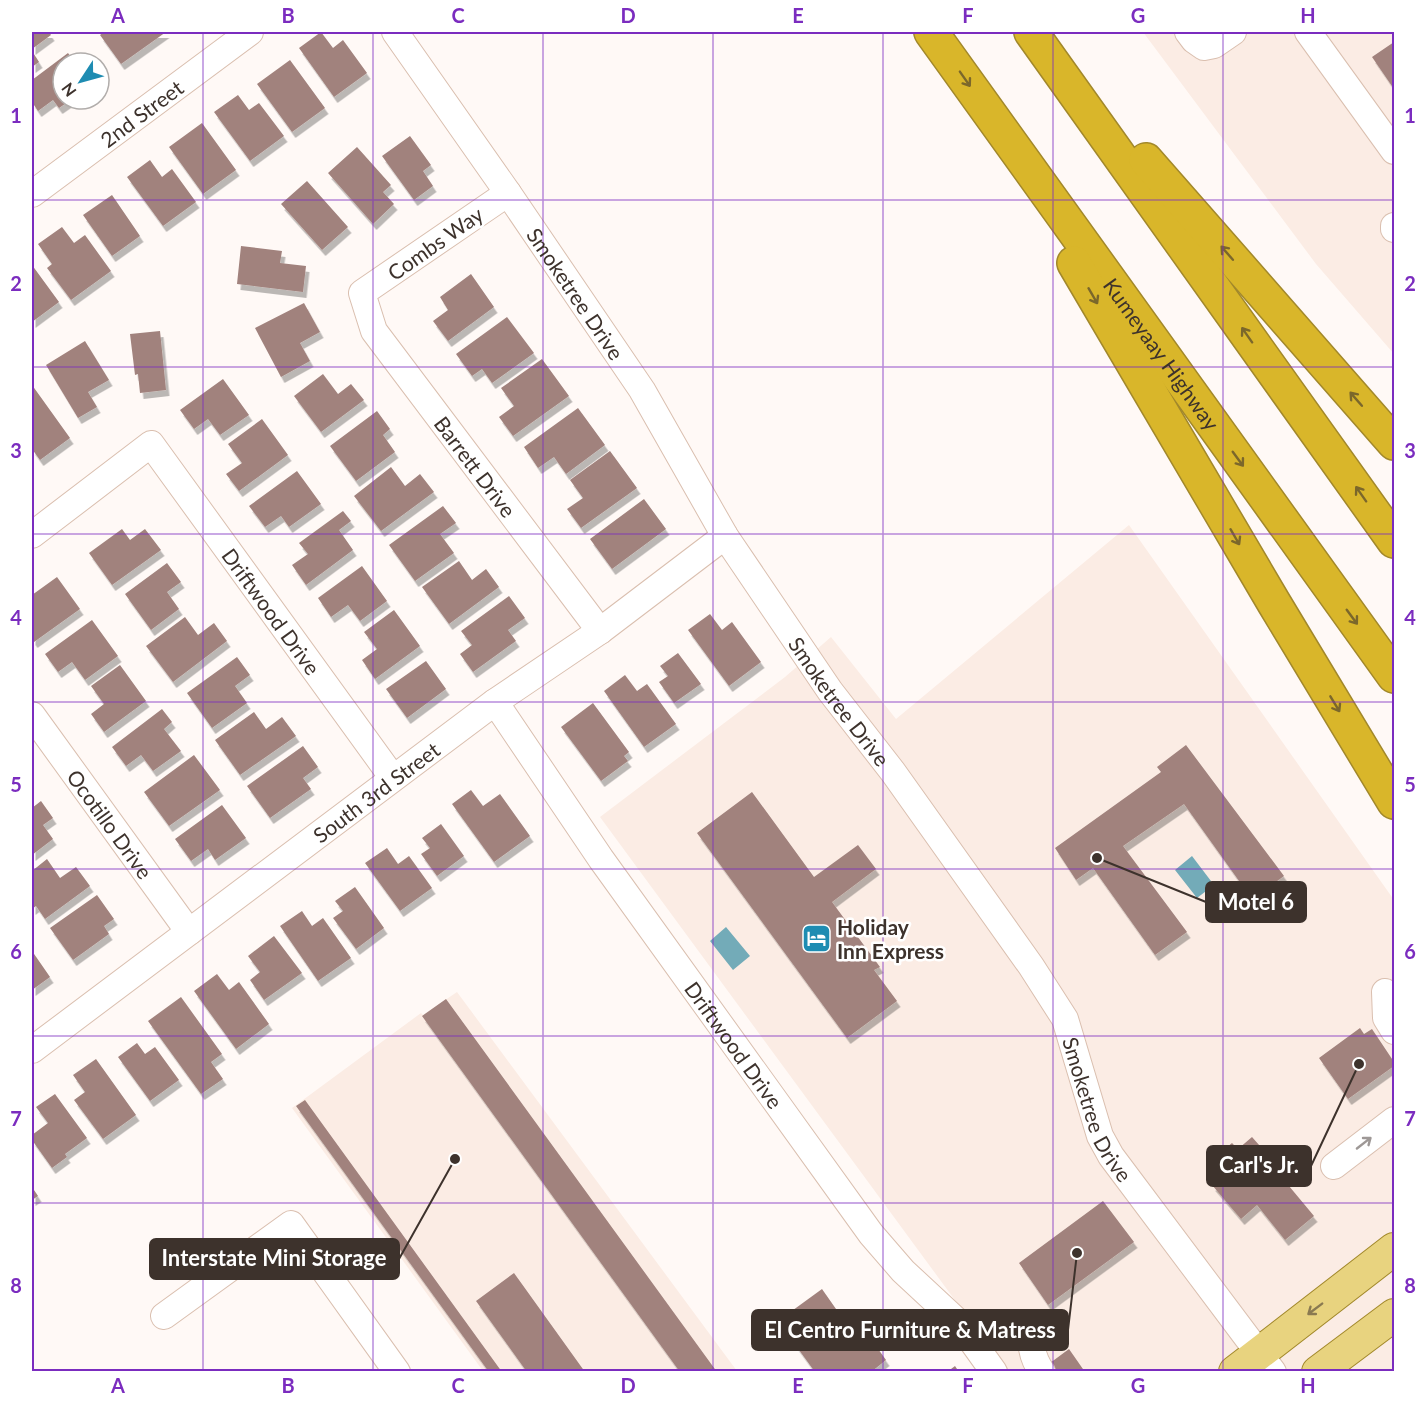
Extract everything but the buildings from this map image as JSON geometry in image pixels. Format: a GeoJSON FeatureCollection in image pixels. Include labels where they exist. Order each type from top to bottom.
{"type":"FeatureCollection","features":[{"type":"Feature","properties":{"kind":"highway","name":"Kumeyaay Highway"},"geometry":{"type":"LineString","coordinates":[[931,32],[1395,676]]}},
{"type":"Feature","properties":{"kind":"highway"},"geometry":{"type":"LineString","coordinates":[[1031,32],[1395,443]]}},
{"type":"Feature","properties":{"kind":"highway"},"geometry":{"type":"LineString","coordinates":[[1031,32],[1395,541]]}},
{"type":"Feature","properties":{"kind":"highway"},"geometry":{"type":"LineString","coordinates":[[1029,169],[1065,248],[1274,603],[1395,802]]}},
{"type":"Feature","properties":{"kind":"main road"},"geometry":{"type":"LineString","coordinates":[[1234,1371],[1265,1362],[1395,1249]]}},
{"type":"Feature","properties":{"kind":"main road"},"geometry":{"type":"LineString","coordinates":[[1318,1371],[1395,1315]]}},
{"type":"Feature","properties":{"kind":"street","name":"Smoketree Drive"},"geometry":{"type":"LineString","coordinates":[[395,32],[642,390],[725,536],[830,690],[893,772],[1027,959],[1065,1019],[1100,1136],[1111,1156],[1265,1362]]}},
{"type":"Feature","properties":{"kind":"street"},"geometry":{"type":"LineString","coordinates":[[1188,32],[1204,47],[1214,45],[1233,32]]}},
{"type":"Feature","properties":{"kind":"street"},"geometry":{"type":"LineString","coordinates":[[1308,32],[1395,151]]}},
{"type":"Feature","properties":{"kind":"street","name":"2nd Street"},"geometry":{"type":"LineString","coordinates":[[33,191],[246,33]]}},
{"type":"Feature","properties":{"kind":"street","name":"Combs Way"},"geometry":{"type":"LineString","coordinates":[[362,293],[508,193]]}},
{"type":"Feature","properties":{"kind":"street","name":"Barrett Drive"},"geometry":{"type":"LineString","coordinates":[[362,293],[374,331],[600,631]]}},
{"type":"Feature","properties":{"kind":"street","name":"Driftwood Drive"},"geometry":{"type":"LineString","coordinates":[[32,535],[151,444],[393,778]]}},
{"type":"Feature","properties":{"kind":"street","name":"South 3rd Street"},"geometry":{"type":"LineString","coordinates":[[32,1050],[495,702],[600,631],[725,536]]}},
{"type":"Feature","properties":{"kind":"street","name":"Driftwood Drive"},"geometry":{"type":"LineString","coordinates":[[495,702],[601,859],[871,1234],[903,1271],[959,1323],[994,1371]]}},
{"type":"Feature","properties":{"kind":"street","name":"Ocotillo Drive"},"geometry":{"type":"LineString","coordinates":[[32,715],[189,932]]}},
{"type":"Feature","properties":{"kind":"street"},"geometry":{"type":"LineString","coordinates":[[1385,992],[1386,1018],[1395,1030]]}},
{"type":"Feature","properties":{"kind":"street"},"geometry":{"type":"LineString","coordinates":[[1334,1167],[1395,1120]]}},
{"type":"Feature","properties":{"kind":"street"},"geometry":{"type":"LineString","coordinates":[[164,1316],[291,1224],[397,1371]]}},
{"type":"Feature","properties":{"kind":"street"},"geometry":{"type":"LineString","coordinates":[[1032,1324],[1030,1340],[1032,1353],[1042,1371]]}},
{"type":"Feature","properties":{"kind":"shaded area"},"geometry":{"type":"Polygon","coordinates":[[[1143,32],[1394,32],[1394,354],[1316,264],[1143,32]]]}},
{"type":"Feature","properties":{"kind":"shaded area"},"geometry":{"type":"Polygon","coordinates":[[[1129,525],[1394,900],[1394,1371],[1007,1371],[600,817],[785,677],[831,637],[896,719],[1129,525]]]}},
{"type":"Feature","properties":{"kind":"shaded area"},"geometry":{"type":"Polygon","coordinates":[[[457,992],[737,1371],[483,1371],[292,1108],[421,1013],[423,1015],[457,992]]]}},
{"type":"Feature","properties":{"kind":"water"},"geometry":{"type":"Polygon","coordinates":[[[1192,856],[1214,885],[1197,898],[1175,870],[1192,856]]]}},
{"type":"Feature","properties":{"kind":"water"},"geometry":{"type":"Polygon","coordinates":[[[726,927],[750,956],[733,970],[710,941],[726,927]]]}},
{"type":"Feature","properties":{"kind":"place","name":"Motel 6"},"geometry":{"type":"Point","coordinates":[1097,858]}},
{"type":"Feature","properties":{"kind":"place","name":"Holiday Inn Express"},"geometry":{"type":"Point","coordinates":[816,938]}},
{"type":"Feature","properties":{"kind":"place","name":"Carl's Jr."},"geometry":{"type":"Point","coordinates":[1359,1064]}},
{"type":"Feature","properties":{"kind":"place","name":"Interstate Mini Storage"},"geometry":{"type":"Point","coordinates":[455,1159]}},
{"type":"Feature","properties":{"kind":"place","name":"El Centro Furniture & Matress"},"geometry":{"type":"Point","coordinates":[1077,1253]}}]}
